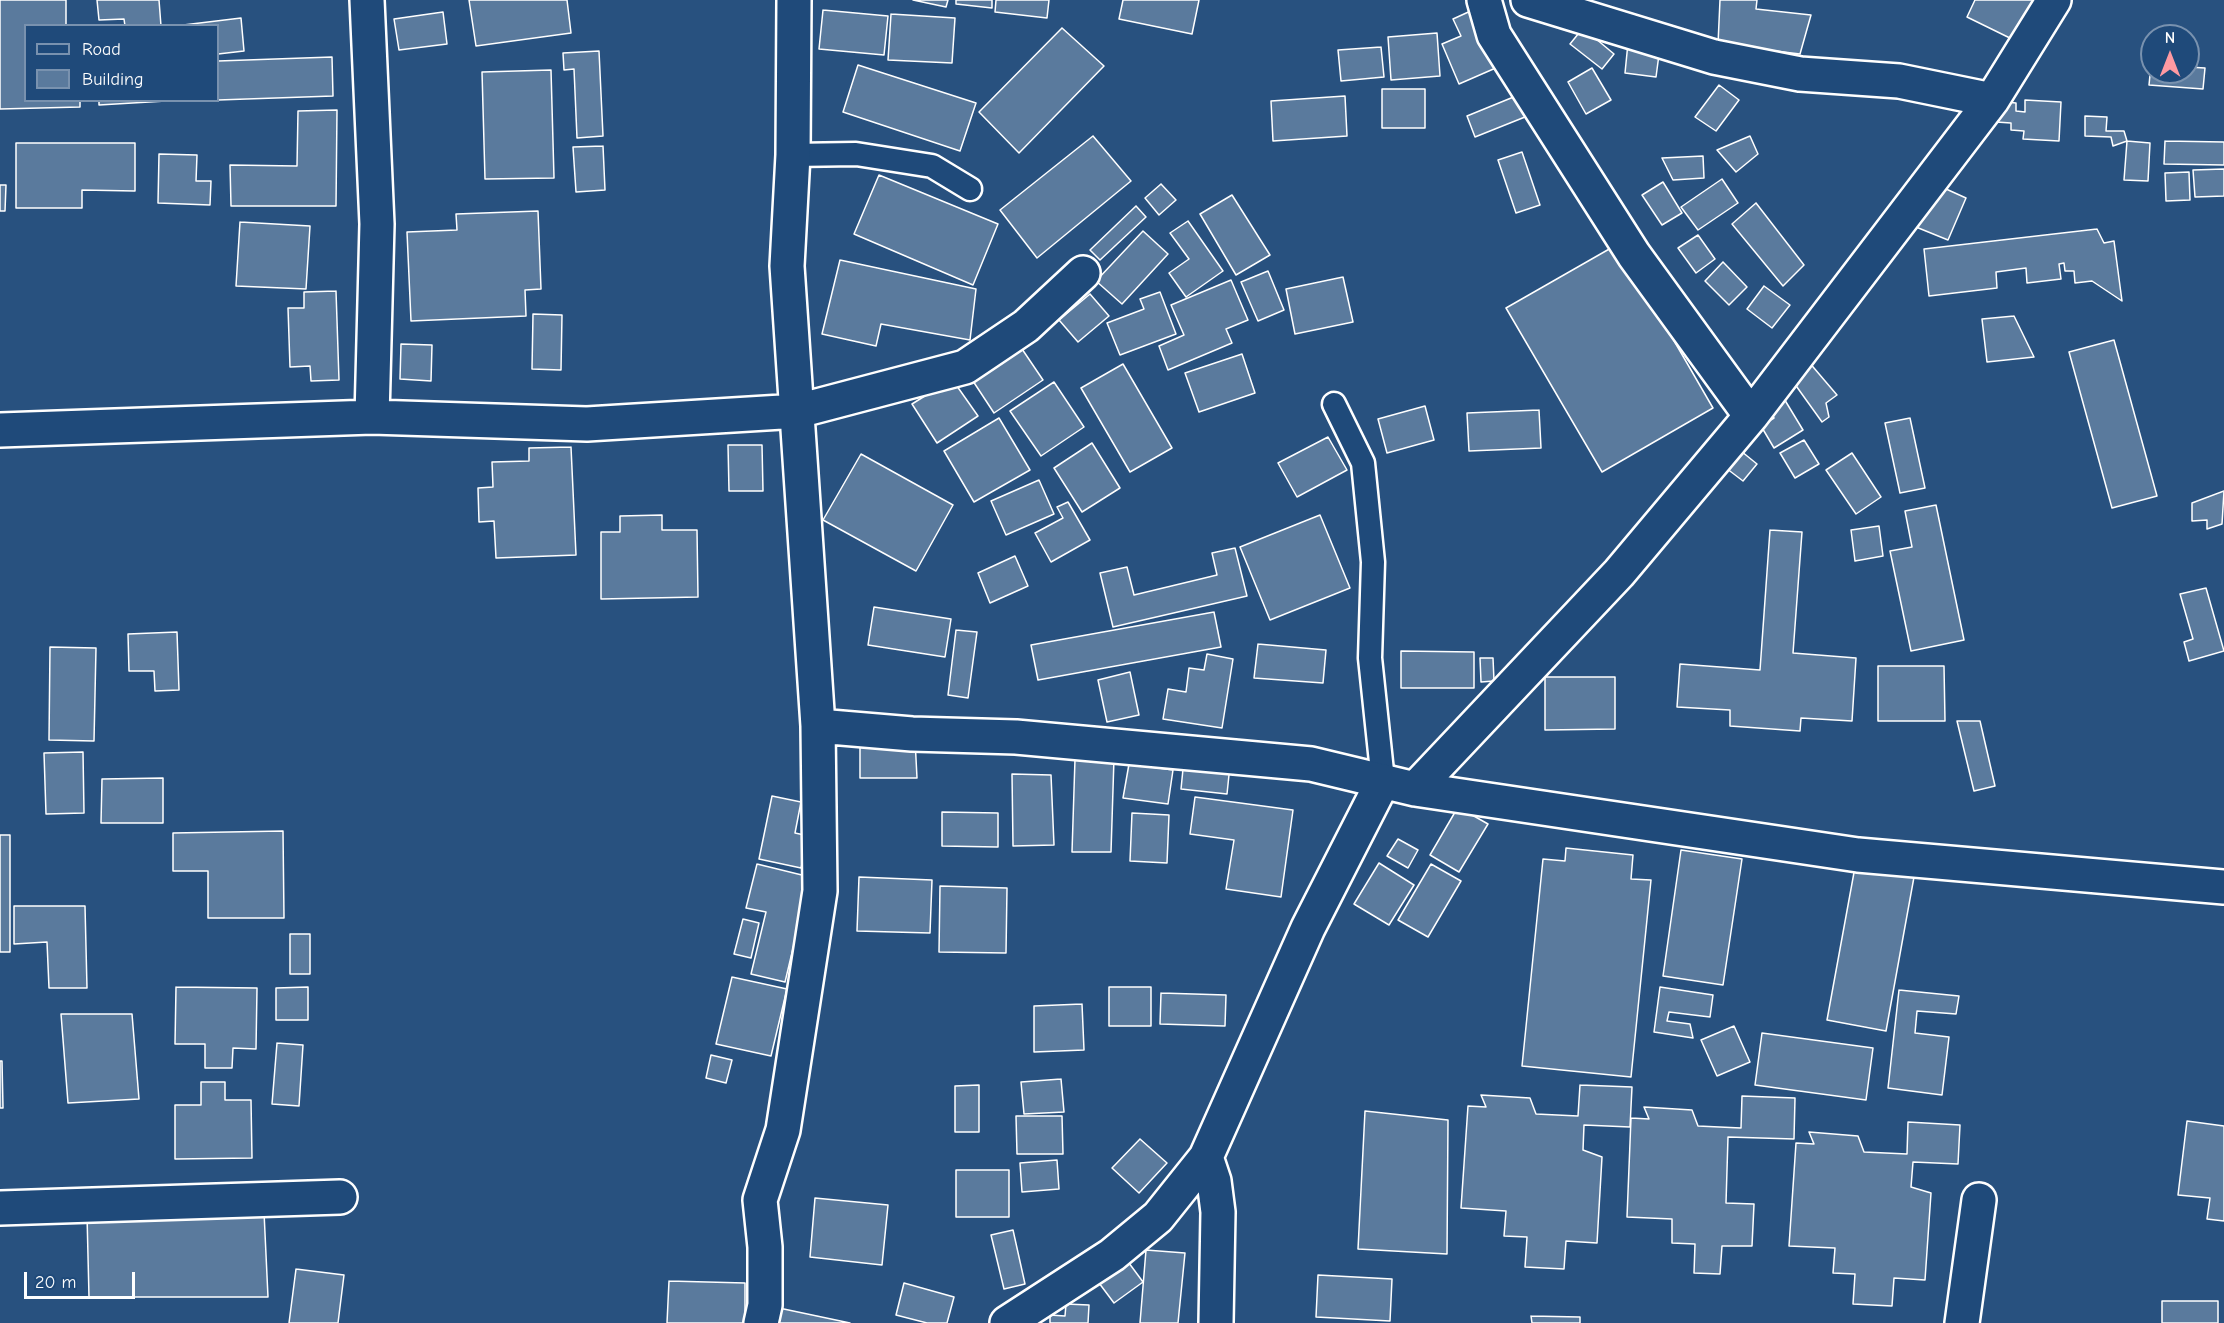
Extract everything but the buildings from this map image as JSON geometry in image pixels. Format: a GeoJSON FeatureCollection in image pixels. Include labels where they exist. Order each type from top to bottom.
{"type":"FeatureCollection","features":[{"type":"Feature","properties":{"kind":"street"},"geometry":{"type":"LineString","coordinates":[[367,0],[377,224],[372,417]]}},
{"type":"Feature","properties":{"kind":"street"},"geometry":{"type":"LineString","coordinates":[[761,1323],[765,1305],[765,1258],[760,1200],[783,1130],[820,891],[818,726],[803,533],[798,411],[787,266],[793,155],[794,0]]}},
{"type":"Feature","properties":{"kind":"street"},"geometry":{"type":"LineString","coordinates":[[1484,0],[1494,35],[1634,255],[1751,416]]}},
{"type":"Feature","properties":{"kind":"street"},"geometry":{"type":"LineString","coordinates":[[1528,0],[1714,57],[1800,74],[1899,81],[1992,100]]}},
{"type":"Feature","properties":{"kind":"street"},"geometry":{"type":"LineString","coordinates":[[1416,789],[1619,573],[1751,416],[1992,100],[2054,0]]}},
{"type":"Feature","properties":{"kind":"street"},"geometry":{"type":"LineString","coordinates":[[0,430],[372,417],[586,424],[798,411],[965,367],[1026,326],[1083,273]]}},
{"type":"Feature","properties":{"kind":"street"},"geometry":{"type":"LineString","coordinates":[[818,726],[912,734],[1016,737],[1311,764],[1416,789],[1858,855],[2224,887]]}},
{"type":"Feature","properties":{"kind":"street"},"geometry":{"type":"LineString","coordinates":[[1007,1323],[1112,1256],[1140,1233],[1158,1217],[1206,1157],[1308,928],[1383,781]]}},
{"type":"Feature","properties":{"kind":"street"},"geometry":{"type":"LineString","coordinates":[[1206,1157],[1214,1180],[1218,1212],[1216,1323]]}},
{"type":"Feature","properties":{"kind":"street"},"geometry":{"type":"LineString","coordinates":[[0,1208],[340,1197]]}},
{"type":"Feature","properties":{"kind":"street"},"geometry":{"type":"LineString","coordinates":[[1962,1323],[1979,1200]]}},
{"type":"Feature","properties":{"kind":"lane"},"geometry":{"type":"LineString","coordinates":[[793,155],[856,154],[932,166],[970,189]]}},
{"type":"Feature","properties":{"kind":"lane"},"geometry":{"type":"LineString","coordinates":[[1334,404],[1363,463],[1373,562],[1370,658],[1383,781]]}}]}
